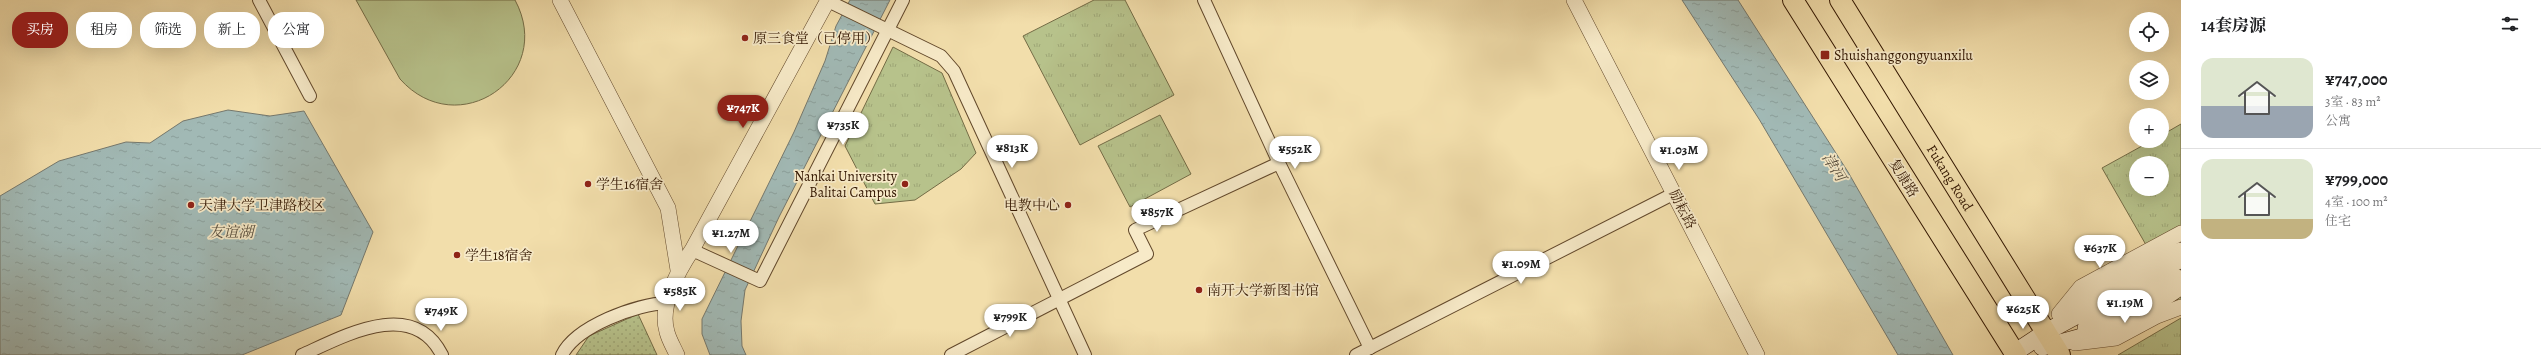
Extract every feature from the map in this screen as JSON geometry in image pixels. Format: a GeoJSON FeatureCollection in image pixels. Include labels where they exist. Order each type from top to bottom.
{"type":"FeatureCollection","features":[{"type":"Feature","properties":{"kind":"highway","name":"复康路"},"geometry":{"type":"LineString","coordinates":[[1793,0],[2014,354]]}},
{"type":"Feature","properties":{"kind":"highway","name":"Fukang Road"},"geometry":{"type":"LineString","coordinates":[[1840,0],[2054,344]]}},
{"type":"Feature","properties":{"kind":"main road"},"geometry":{"type":"LineString","coordinates":[[2054,344],[2086,295],[2112,279],[2146,262],[2181,251]]}},
{"type":"Feature","properties":{"kind":"main road"},"geometry":{"type":"LineString","coordinates":[[2054,344],[2181,259]]}},
{"type":"Feature","properties":{"kind":"main road"},"geometry":{"type":"LineString","coordinates":[[2054,344],[2181,276]]}},
{"type":"Feature","properties":{"kind":"main road"},"geometry":{"type":"LineString","coordinates":[[2014,354],[2114,327],[2159,302],[2181,286]]}},
{"type":"Feature","properties":{"kind":"street"},"geometry":{"type":"LineString","coordinates":[[259,0],[310,96]]}},
{"type":"Feature","properties":{"kind":"street"},"geometry":{"type":"LineString","coordinates":[[560,0],[668,208],[678,270]]}},
{"type":"Feature","properties":{"kind":"street"},"geometry":{"type":"LineString","coordinates":[[692,250],[760,281],[903,0]]}},
{"type":"Feature","properties":{"kind":"street"},"geometry":{"type":"LineString","coordinates":[[1204,0],[1279,163],[1370,348]]}},
{"type":"Feature","properties":{"kind":"street","name":"励耘路"},"geometry":{"type":"LineString","coordinates":[[1574,0],[1675,193],[1757,355]]}},
{"type":"Feature","properties":{"kind":"street"},"geometry":{"type":"LineString","coordinates":[[677,355],[666,331],[667,303],[678,270],[692,250],[827,1],[889,29],[941,56],[954,71],[1085,355]]}},
{"type":"Feature","properties":{"kind":"street"},"geometry":{"type":"LineString","coordinates":[[951,355],[1147,254],[1135,230],[1279,163]]}},
{"type":"Feature","properties":{"kind":"street"},"geometry":{"type":"LineString","coordinates":[[1356,355],[1675,193]]}},
{"type":"Feature","properties":{"kind":"street"},"geometry":{"type":"LineString","coordinates":[[2181,233],[2081,287],[2066,302],[2054,344],[2116,338],[2157,316],[2181,307]]}},
{"type":"Feature","properties":{"kind":"street"},"geometry":{"type":"LineString","coordinates":[[562,355],[570,343],[587,330],[611,318],[651,304],[667,303]]}},
{"type":"Feature","properties":{"kind":"street"},"geometry":{"type":"LineString","coordinates":[[302,355],[348,334],[391,324],[405,324],[426,334],[437,344],[442,355]]}},
{"type":"Feature","properties":{"kind":"green space"},"geometry":{"type":"Polygon","coordinates":[[[356,0],[515,0],[524,28],[522,54],[512,76],[495,92],[473,103],[448,105],[423,97],[400,79],[356,0]]]}},
{"type":"Feature","properties":{"kind":"green space"},"geometry":{"type":"Polygon","coordinates":[[[1094,0],[1125,0],[1174,95],[1080,145],[1023,36],[1094,0]]]}},
{"type":"Feature","properties":{"kind":"green space"},"geometry":{"type":"Polygon","coordinates":[[[893,47],[942,73],[976,153],[961,169],[915,200],[875,204],[845,146],[893,47]]]}},
{"type":"Feature","properties":{"kind":"green space"},"geometry":{"type":"Polygon","coordinates":[[[1160,115],[1191,174],[1130,207],[1098,146],[1160,115]]]}},
{"type":"Feature","properties":{"kind":"green space"},"geometry":{"type":"Polygon","coordinates":[[[2181,124],[2181,306],[2102,168],[2138,148],[2169,148],[2169,131],[2181,124]]]}},
{"type":"Feature","properties":{"kind":"green space"},"geometry":{"type":"Polygon","coordinates":[[[638,314],[657,355],[576,355],[589,336],[638,314]]]}},
{"type":"Feature","properties":{"kind":"green space"},"geometry":{"type":"Polygon","coordinates":[[[2181,318],[2181,355],[2118,355],[2181,318]]]}},
{"type":"Feature","properties":{"kind":"water"},"geometry":{"type":"Polygon","coordinates":[[[850,0],[890,0],[779,217],[745,290],[741,321],[742,346],[746,355],[710,355],[702,334],[702,319],[794,132],[825,61],[836,26],[850,0]]]}},
{"type":"Feature","properties":{"kind":"water","name":"津河"},"geometry":{"type":"Polygon","coordinates":[[[1682,0],[1738,0],[1848,172],[1953,355],[1898,355],[1759,119],[1682,0]]]}},
{"type":"Feature","properties":{"kind":"water","name":"友谊湖"},"geometry":{"type":"Polygon","coordinates":[[[228,110],[270,116],[304,111],[373,232],[341,315],[242,355],[0,355],[0,196],[59,161],[126,142],[150,143],[183,121],[228,110]]]}},
{"type":"Feature","properties":{"kind":"place","name":"原三食堂（已停用）"},"geometry":{"type":"Point","coordinates":[745,38]}},
{"type":"Feature","properties":{"kind":"place","name":"Shuishanggongyuanxilu"},"geometry":{"type":"Point","coordinates":[1825,55]}},
{"type":"Feature","properties":{"kind":"place","name":"学生16宿舍"},"geometry":{"type":"Point","coordinates":[588,184]}},
{"type":"Feature","properties":{"kind":"place","name":"Nankai University Balitai Campus"},"geometry":{"type":"Point","coordinates":[905,184]}},
{"type":"Feature","properties":{"kind":"place","name":"天津大学卫津路校区"},"geometry":{"type":"Point","coordinates":[191,205]}},
{"type":"Feature","properties":{"kind":"place","name":"电教中心"},"geometry":{"type":"Point","coordinates":[1068,205]}},
{"type":"Feature","properties":{"kind":"place","name":"学生18宿舍"},"geometry":{"type":"Point","coordinates":[457,255]}},
{"type":"Feature","properties":{"kind":"place","name":"南开大学新图书馆"},"geometry":{"type":"Point","coordinates":[1199,290]}}]}
